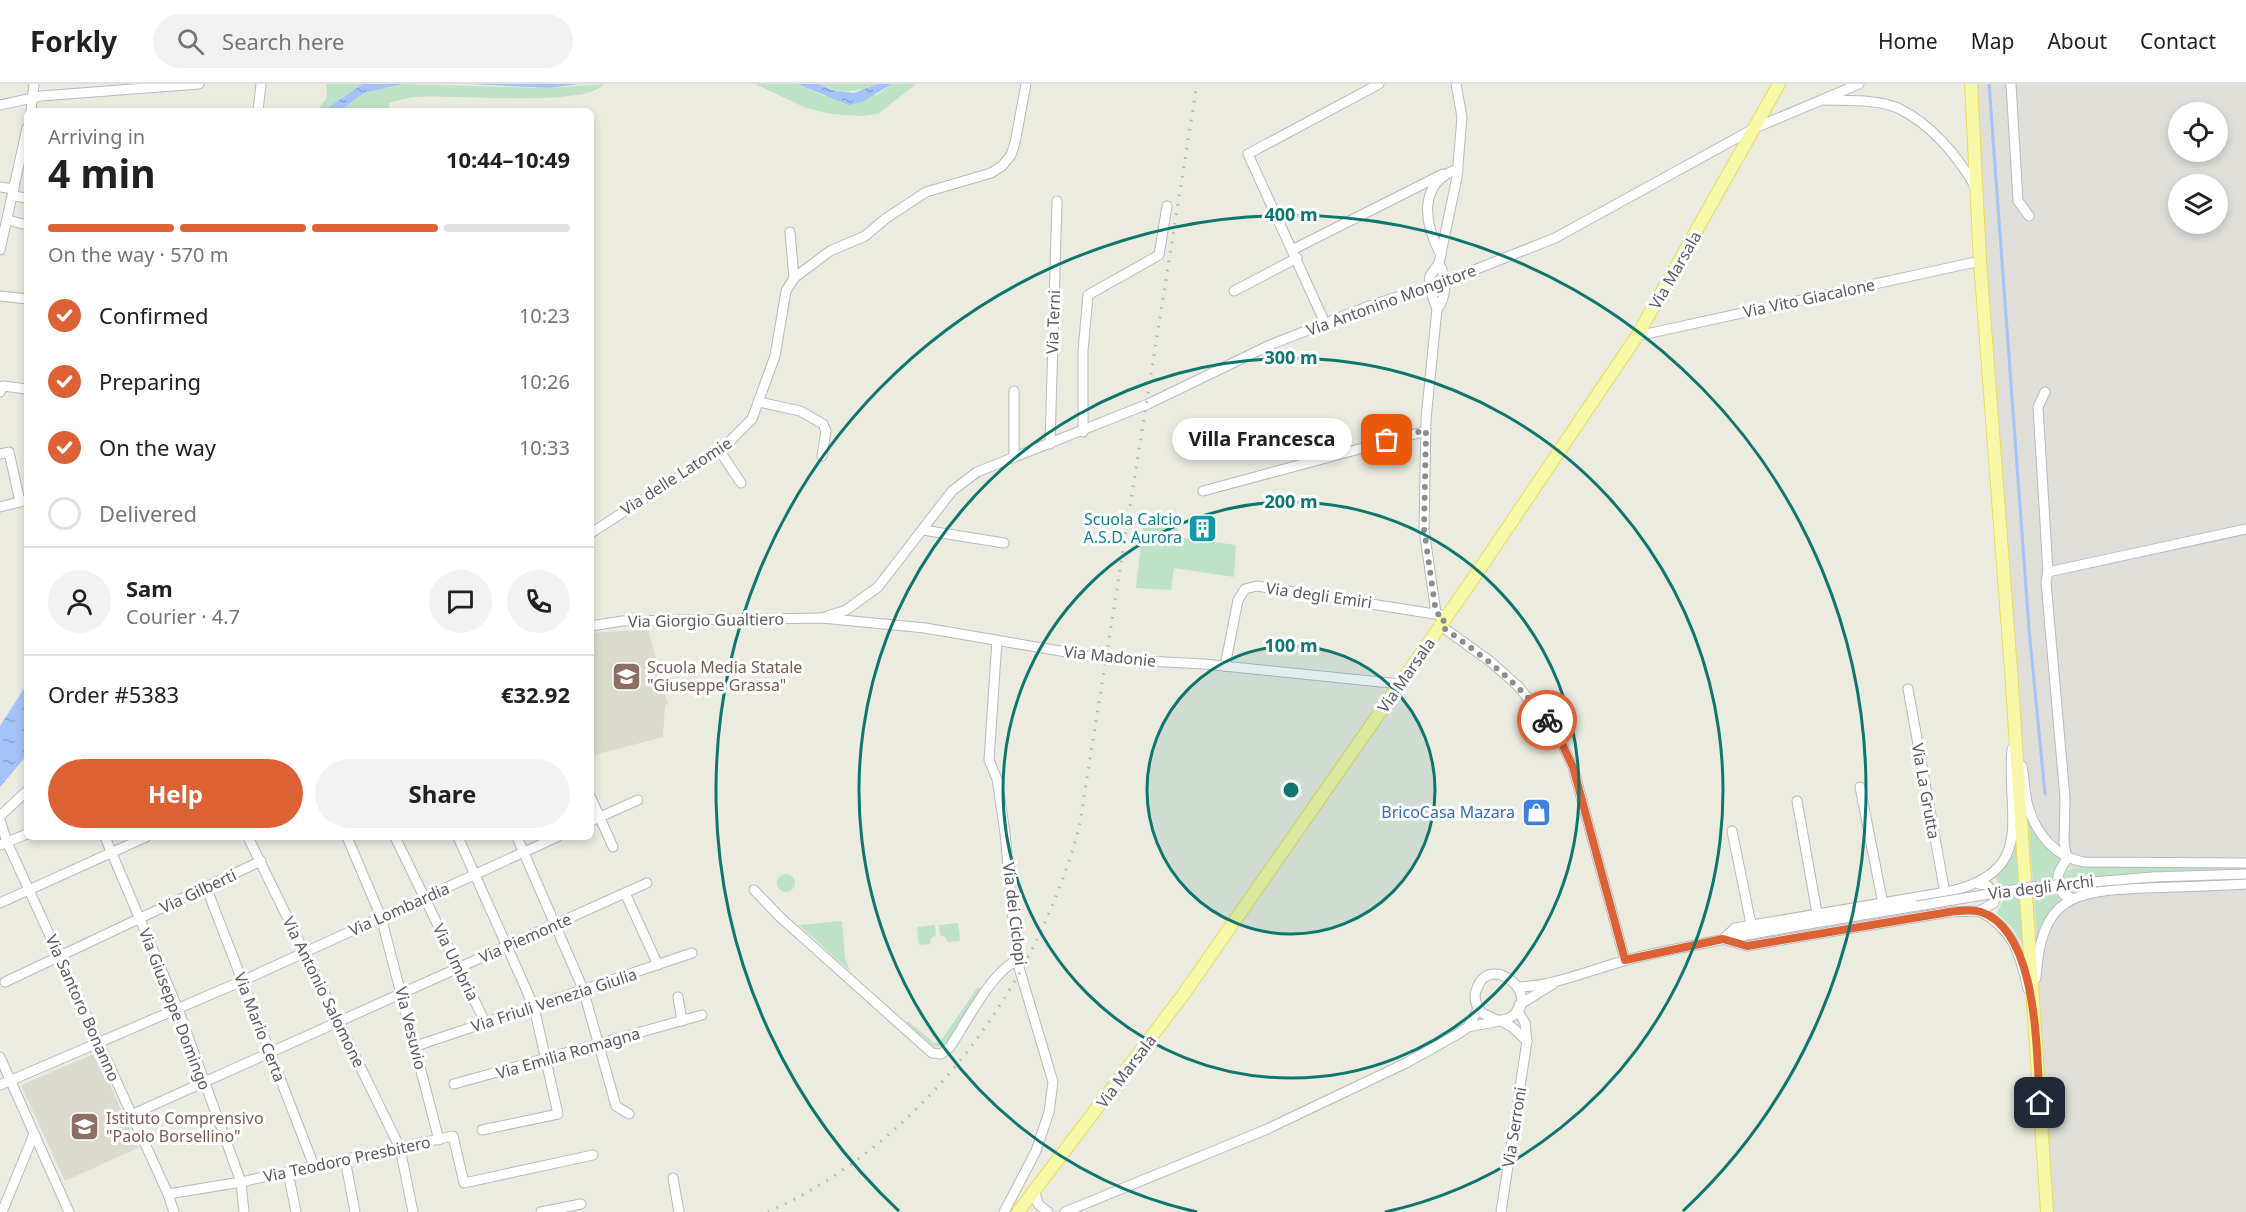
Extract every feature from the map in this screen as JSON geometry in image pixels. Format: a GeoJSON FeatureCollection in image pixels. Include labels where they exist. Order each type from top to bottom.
{"type":"FeatureCollection","features":[{"type":"Feature","properties":{"kind":"main road","name":"Via Marsala"},"geometry":{"type":"LineString","coordinates":[[1018,1212],[1189,986],[1400,684],[1440,619],[1637,336],[1779,84]]}},
{"type":"Feature","properties":{"kind":"main road"},"geometry":{"type":"LineString","coordinates":[[1971,84],[1980,261],[2047,1212]]}},
{"type":"Feature","properties":{"kind":"street"},"geometry":{"type":"LineString","coordinates":[[31,108],[34,84]]}},
{"type":"Feature","properties":{"kind":"street"},"geometry":{"type":"LineString","coordinates":[[0,105],[32,97],[198,84]]}},
{"type":"Feature","properties":{"kind":"street"},"geometry":{"type":"LineString","coordinates":[[258,108],[261,84]]}},
{"type":"Feature","properties":{"kind":"street","name":"Via delle Latomie"},"geometry":{"type":"LineString","coordinates":[[594,531],[719,450],[752,418],[775,356],[782,303],[794,278],[830,251],[865,236],[885,219],[926,192],[991,173],[1002,166],[1011,155],[1015,143],[1026,84]]}},
{"type":"Feature","properties":{"kind":"street"},"geometry":{"type":"LineString","coordinates":[[1325,323],[1248,154],[1379,84]]}},
{"type":"Feature","properties":{"kind":"street"},"geometry":{"type":"LineString","coordinates":[[1437,309],[1430,287],[1430,276],[1440,259],[1458,169],[1462,117],[1456,84]]}},
{"type":"Feature","properties":{"kind":"street","name":"Via Antonino Mongitore"},"geometry":{"type":"LineString","coordinates":[[822,618],[846,610],[864,600],[890,574],[952,491],[977,472],[1014,456],[1083,432],[1187,386],[1215,370],[1270,345],[1325,323],[1444,282],[1555,238],[1755,128],[1858,84]]}},
{"type":"Feature","properties":{"kind":"street"},"geometry":{"type":"LineString","coordinates":[[2011,84],[2018,201],[2029,216]]}},
{"type":"Feature","properties":{"kind":"street"},"geometry":{"type":"LineString","coordinates":[[1819,100],[1862,102],[1897,108],[1929,129],[1953,154],[1977,190]]}},
{"type":"Feature","properties":{"kind":"street"},"geometry":{"type":"LineString","coordinates":[[0,250],[13,192],[23,166]]}},
{"type":"Feature","properties":{"kind":"street"},"geometry":{"type":"LineString","coordinates":[[1233,291],[1295,254],[1443,174],[1458,169]]}},
{"type":"Feature","properties":{"kind":"street"},"geometry":{"type":"LineString","coordinates":[[1443,174],[1434,183],[1427,215],[1428,226],[1440,259],[1445,292],[1437,309],[1426,430],[1424,529],[1440,619],[1518,686],[1558,735],[1573,767],[1625,960]]}},
{"type":"Feature","properties":{"kind":"street"},"geometry":{"type":"LineString","coordinates":[[0,187],[24,197]]}},
{"type":"Feature","properties":{"kind":"street","name":"Via Terni"},"geometry":{"type":"LineString","coordinates":[[1050,444],[1056,201]]}},
{"type":"Feature","properties":{"kind":"street"},"geometry":{"type":"LineString","coordinates":[[1083,432],[1083,351],[1088,295],[1160,255],[1167,206]]}},
{"type":"Feature","properties":{"kind":"street"},"geometry":{"type":"LineString","coordinates":[[8,220],[24,224]]}},
{"type":"Feature","properties":{"kind":"street"},"geometry":{"type":"LineString","coordinates":[[790,232],[794,278]]}},
{"type":"Feature","properties":{"kind":"street","name":"Via Vito Giacalone"},"geometry":{"type":"LineString","coordinates":[[1637,336],[1980,261]]}},
{"type":"Feature","properties":{"kind":"street"},"geometry":{"type":"LineString","coordinates":[[0,296],[24,299]]}},
{"type":"Feature","properties":{"kind":"street"},"geometry":{"type":"LineString","coordinates":[[0,392],[3,386],[24,390]]}},
{"type":"Feature","properties":{"kind":"street"},"geometry":{"type":"LineString","coordinates":[[1014,391],[1014,456]]}},
{"type":"Feature","properties":{"kind":"street"},"geometry":{"type":"LineString","coordinates":[[2045,392],[2038,407],[2048,572],[2046,582],[2065,798],[2064,842],[2067,859],[2059,870],[2057,881],[2064,895],[2072,898]]}},
{"type":"Feature","properties":{"kind":"street"},"geometry":{"type":"LineString","coordinates":[[759,402],[800,411],[823,424],[826,431],[822,456]]}},
{"type":"Feature","properties":{"kind":"street"},"geometry":{"type":"LineString","coordinates":[[1203,491],[1426,430]]}},
{"type":"Feature","properties":{"kind":"street"},"geometry":{"type":"LineString","coordinates":[[719,450],[741,483]]}},
{"type":"Feature","properties":{"kind":"street"},"geometry":{"type":"LineString","coordinates":[[0,454],[9,452],[23,501],[0,507]]}},
{"type":"Feature","properties":{"kind":"street"},"geometry":{"type":"LineString","coordinates":[[2048,572],[2246,529]]}},
{"type":"Feature","properties":{"kind":"street"},"geometry":{"type":"LineString","coordinates":[[923,530],[1004,543]]}},
{"type":"Feature","properties":{"kind":"street","name":"Via degli Emiri"},"geometry":{"type":"LineString","coordinates":[[1225,666],[1238,600],[1245,589],[1257,586],[1440,619]]}},
{"type":"Feature","properties":{"kind":"street","name":"Via Giorgio Gualtiero"},"geometry":{"type":"LineString","coordinates":[[594,626],[622,621],[822,618]]}},
{"type":"Feature","properties":{"kind":"street","name":"Via Madonie"},"geometry":{"type":"LineString","coordinates":[[822,618],[925,628],[1107,659],[1225,666],[1400,684]]}},
{"type":"Feature","properties":{"kind":"street","name":"Via dei Ciclopi"},"geometry":{"type":"LineString","coordinates":[[997,640],[989,760],[996,779],[1005,833],[1017,961],[1053,1082],[1049,1112],[1036,1151],[1004,1212]]}},
{"type":"Feature","properties":{"kind":"street","name":"Via La Grutta"},"geometry":{"type":"LineString","coordinates":[[1908,689],[1945,893]]}},
{"type":"Feature","properties":{"kind":"street"},"geometry":{"type":"LineString","coordinates":[[2014,732],[2024,773],[2028,807],[2039,830],[2067,859],[2094,862],[2246,863]]}},
{"type":"Feature","properties":{"kind":"street"},"geometry":{"type":"LineString","coordinates":[[1723,939],[1736,928],[1751,924],[1883,904],[1945,893],[1978,884],[1997,869],[2012,846],[2014,834],[2010,773],[2014,732]]}},
{"type":"Feature","properties":{"kind":"street"},"geometry":{"type":"LineString","coordinates":[[1860,787],[1883,904]]}},
{"type":"Feature","properties":{"kind":"street"},"geometry":{"type":"LineString","coordinates":[[0,818],[24,794]]}},
{"type":"Feature","properties":{"kind":"street"},"geometry":{"type":"LineString","coordinates":[[613,847],[595,819],[638,800]]}},
{"type":"Feature","properties":{"kind":"street"},"geometry":{"type":"LineString","coordinates":[[1797,801],[1817,913]]}},
{"type":"Feature","properties":{"kind":"street","name":"Via Santoro Bonanno"},"geometry":{"type":"LineString","coordinates":[[0,818],[4,844],[29,891],[168,1194],[174,1212]]}},
{"type":"Feature","properties":{"kind":"street"},"geometry":{"type":"LineString","coordinates":[[1732,831],[1751,924]]}},
{"type":"Feature","properties":{"kind":"street"},"geometry":{"type":"LineString","coordinates":[[4,844],[24,835]]}},
{"type":"Feature","properties":{"kind":"street","name":"Via Giuseppe Domingo"},"geometry":{"type":"LineString","coordinates":[[106,840],[178,1009],[241,1182],[244,1212]]}},
{"type":"Feature","properties":{"kind":"street"},"geometry":{"type":"LineString","coordinates":[[0,903],[139,840]]}},
{"type":"Feature","properties":{"kind":"street","name":"Via Antonio Salomone"},"geometry":{"type":"LineString","coordinates":[[250,840],[400,1148],[413,1212]]}},
{"type":"Feature","properties":{"kind":"street","name":"Via Vesuvio"},"geometry":{"type":"LineString","coordinates":[[348,840],[381,917],[403,994],[439,1140]]}},
{"type":"Feature","properties":{"kind":"street","name":"Via Umbria"},"geometry":{"type":"LineString","coordinates":[[396,840],[485,1022]]}},
{"type":"Feature","properties":{"kind":"street"},"geometry":{"type":"LineString","coordinates":[[459,840],[534,1007],[544,1060],[558,1114],[482,1130]]}},
{"type":"Feature","properties":{"kind":"street"},"geometry":{"type":"LineString","coordinates":[[518,840],[583,989],[616,1106],[629,1114]]}},
{"type":"Feature","properties":{"kind":"street","name":"Via Lombardia"},"geometry":{"type":"LineString","coordinates":[[0,1085],[242,981],[550,840]]}},
{"type":"Feature","properties":{"kind":"street","name":"Via Gilberti"},"geometry":{"type":"LineString","coordinates":[[5,982],[261,861]]}},
{"type":"Feature","properties":{"kind":"street","name":"Via degli Archi"},"geometry":{"type":"LineString","coordinates":[[1519,987],[1557,982],[1625,960],[1723,939],[2031,887],[2153,876],[2246,874]]}},
{"type":"Feature","properties":{"kind":"street","name":"Via Piemonte"},"geometry":{"type":"LineString","coordinates":[[131,1115],[647,883]]}},
{"type":"Feature","properties":{"kind":"street"},"geometry":{"type":"LineString","coordinates":[[1723,939],[1747,946],[1949,912],[1979,911],[1994,903],[1995,896],[1988,886],[1978,884]]}},
{"type":"Feature","properties":{"kind":"street"},"geometry":{"type":"LineString","coordinates":[[2033,1016],[2040,942],[2055,912],[2072,898],[2104,890],[2246,884]]}},
{"type":"Feature","properties":{"kind":"street","name":"Via Mario Certa"},"geometry":{"type":"LineString","coordinates":[[206,887],[314,1166]]}},
{"type":"Feature","properties":{"kind":"street"},"geometry":{"type":"LineString","coordinates":[[754,890],[780,917],[932,1053],[941,1054],[950,1047],[996,977],[1010,963],[1017,961]]}},
{"type":"Feature","properties":{"kind":"street"},"geometry":{"type":"LineString","coordinates":[[625,893],[658,965]]}},
{"type":"Feature","properties":{"kind":"street"},"geometry":{"type":"LineString","coordinates":[[1979,911],[2002,926],[2015,941],[2021,958],[2033,1016]]}},
{"type":"Feature","properties":{"kind":"street","name":"Via Friuli Venezia Giulia"},"geometry":{"type":"LineString","coordinates":[[416,1046],[692,953]]}},
{"type":"Feature","properties":{"kind":"street"},"geometry":{"type":"LineString","coordinates":[[1065,1212],[1265,1130],[1424,1053],[1468,1027],[1498,1020],[1511,1016],[1518,1008],[1519,987],[1512,979],[1502,974],[1487,976],[1476,988],[1475,999],[1478,1009],[1486,1017],[1498,1020],[1512,1027],[1527,1041]]}},
{"type":"Feature","properties":{"kind":"street","name":"Via degli Archi"},"geometry":{"type":"LineString","coordinates":[[1518,1008],[1557,982]]}},
{"type":"Feature","properties":{"kind":"street"},"geometry":{"type":"LineString","coordinates":[[678,997],[682,1021]]}},
{"type":"Feature","properties":{"kind":"street","name":"Via Serroni"},"geometry":{"type":"LineString","coordinates":[[1501,1212],[1527,1041],[1525,1023],[1518,1008]]}},
{"type":"Feature","properties":{"kind":"street"},"geometry":{"type":"LineString","coordinates":[[1468,1027],[1478,1009]]}},
{"type":"Feature","properties":{"kind":"street","name":"Via Emilia Romagna"},"geometry":{"type":"LineString","coordinates":[[454,1084],[702,1015]]}},
{"type":"Feature","properties":{"kind":"street"},"geometry":{"type":"LineString","coordinates":[[0,1057],[69,1212]]}},
{"type":"Feature","properties":{"kind":"street"},"geometry":{"type":"LineString","coordinates":[[2,1212],[34,1134]]}},
{"type":"Feature","properties":{"kind":"street","name":"Via Teodoro Presbitero"},"geometry":{"type":"LineString","coordinates":[[168,1194],[241,1182],[453,1136],[464,1183],[593,1155]]}},
{"type":"Feature","properties":{"kind":"street"},"geometry":{"type":"LineString","coordinates":[[345,1160],[355,1212]]}},
{"type":"Feature","properties":{"kind":"street"},"geometry":{"type":"LineString","coordinates":[[288,1172],[296,1212]]}},
{"type":"Feature","properties":{"kind":"street"},"geometry":{"type":"LineString","coordinates":[[673,1178],[679,1212]]}},
{"type":"Feature","properties":{"kind":"street"},"geometry":{"type":"LineString","coordinates":[[1035,1192],[1038,1204],[1048,1212]]}},
{"type":"Feature","properties":{"kind":"street"},"geometry":{"type":"LineString","coordinates":[[541,1212],[581,1204]]}},
{"type":"Feature","properties":{"kind":"shaded area"},"geometry":{"type":"Polygon","coordinates":[[[1971,84],[2246,84],[2246,1212],[2047,1212],[1971,84]]]}},
{"type":"Feature","properties":{"kind":"shaded area","name":"Scuola Media Statale \"Giuseppe Grassa\""},"geometry":{"type":"Polygon","coordinates":[[[648,629],[668,704],[665,705],[663,737],[594,755],[594,633],[648,629]]]}},
{"type":"Feature","properties":{"kind":"shaded area","name":"Istituto Comprensivo \"Paolo Borsellino\""},"geometry":{"type":"Polygon","coordinates":[[[96,1053],[138,1148],[65,1181],[21,1085],[96,1053]]]}},
{"type":"Feature","properties":{"kind":"green space"},"geometry":{"type":"Polygon","coordinates":[[[326,84],[363,84],[327,108],[319,108],[327,98],[326,84]]]}},
{"type":"Feature","properties":{"kind":"green space"},"geometry":{"type":"Polygon","coordinates":[[[403,84],[548,88],[604,84],[592,91],[572,96],[546,98],[416,97],[389,103],[389,108],[344,108],[364,93],[403,84]]]}},
{"type":"Feature","properties":{"kind":"green space"},"geometry":{"type":"Polygon","coordinates":[[[755,84],[797,84],[824,96],[877,95],[892,84],[916,84],[878,114],[861,116],[831,114],[806,108],[755,84]]]}},
{"type":"Feature","properties":{"kind":"green space"},"geometry":{"type":"Polygon","coordinates":[[[819,84],[877,84],[848,91],[819,84]]]}},
{"type":"Feature","properties":{"kind":"green space"},"geometry":{"type":"Polygon","coordinates":[[[1143,525],[1178,528],[1177,537],[1236,545],[1234,577],[1174,568],[1171,590],[1136,588],[1143,525]]]}},
{"type":"Feature","properties":{"kind":"green space"},"geometry":{"type":"Polygon","coordinates":[[[2029,819],[2061,859],[2051,881],[2058,897],[2058,904],[2037,937],[2029,819]]]}},
{"type":"Feature","properties":{"kind":"green space"},"geometry":{"type":"Polygon","coordinates":[[[2016,843],[2023,945],[2013,929],[1997,913],[2005,896],[1995,876],[2008,861],[2016,843]]]}},
{"type":"Feature","properties":{"kind":"green space"},"geometry":{"type":"Polygon","coordinates":[[[2089,865],[2217,866],[2219,883],[2072,890],[2066,887],[2064,875],[2067,871],[2089,865]]]}},
{"type":"Feature","properties":{"kind":"green space"},"geometry":{"type":"Polygon","coordinates":[[[786,874],[792,877],[795,883],[792,889],[786,892],[780,889],[777,883],[780,877],[786,874]]]}},
{"type":"Feature","properties":{"kind":"green space"},"geometry":{"type":"Polygon","coordinates":[[[842,921],[845,958],[850,971],[799,925],[842,921]]]}},
{"type":"Feature","properties":{"kind":"green space"},"geometry":{"type":"Polygon","coordinates":[[[958,923],[960,941],[948,942],[940,935],[939,925],[958,923]]]}},
{"type":"Feature","properties":{"kind":"green space"},"geometry":{"type":"Polygon","coordinates":[[[935,925],[936,935],[931,938],[930,944],[919,945],[917,927],[935,925]]]}},
{"type":"Feature","properties":{"kind":"green space"},"geometry":{"type":"Polygon","coordinates":[[[978,987],[982,990],[946,1043],[940,1047],[933,1046],[907,1023],[908,1021],[934,1043],[940,1042],[978,987]]]}},
{"type":"Feature","properties":{"kind":"water"},"geometry":{"type":"Polygon","coordinates":[[[363,84],[403,84],[364,93],[344,108],[327,108],[363,84]]]}},
{"type":"Feature","properties":{"kind":"water"},"geometry":{"type":"Polygon","coordinates":[[[468,84],[580,84],[548,88],[468,84]]]}},
{"type":"Feature","properties":{"kind":"water"},"geometry":{"type":"Polygon","coordinates":[[[797,84],[819,84],[832,90],[854,93],[877,84],[892,84],[862,102],[849,105],[797,84]]]}},
{"type":"Feature","properties":{"kind":"water"},"geometry":{"type":"Polygon","coordinates":[[[24,689],[24,759],[0,787],[0,726],[24,689]]]}},
{"type":"Feature","properties":{"kind":"waterway"},"geometry":{"type":"LineString","coordinates":[[1989,84],[2029,629],[2045,794]]}},
{"type":"Feature","properties":{"kind":"railway"},"geometry":{"type":"LineString","coordinates":[[768,1212],[822,1183],[873,1148],[919,1106],[960,1060],[997,1010],[1029,956],[1055,900],[1075,842],[1082,813],[1197,84]]}},
{"type":"Feature","properties":{"kind":"way so far"},"geometry":{"type":"LineString","coordinates":[[1387,440],[1426,430],[1424,482],[1426,559],[1436,613],[1445,618],[1441,626],[1491,662],[1518,686],[1547,720]]}},
{"type":"Feature","properties":{"kind":"place","name":"Villa Francesca"},"geometry":{"type":"Point","coordinates":[1387,440]}},
{"type":"Feature","properties":{"kind":"place","name":"Scuola Calcio A.S.D. Aurora"},"geometry":{"type":"Point","coordinates":[1203,528]}},
{"type":"Feature","properties":{"kind":"place","name":"Scuola Media Statale \"Giuseppe Grassa\""},"geometry":{"type":"Point","coordinates":[626,676]}},
{"type":"Feature","properties":{"kind":"place","name":"BricoCasa Mazara"},"geometry":{"type":"Point","coordinates":[1536,812]}},
{"type":"Feature","properties":{"kind":"place","name":"Istituto Comprensivo \"Paolo Borsellino\""},"geometry":{"type":"Point","coordinates":[85,1127]}},
{"type":"Feature","properties":{"kind":"route"},"geometry":{"type":"LineString","coordinates":[[1547,720],[1558,735],[1573,767],[1625,960],[1723,939],[1747,946],[1862,925],[1949,912],[1979,911],[1990,916],[2002,926],[2015,941],[2021,958],[2033,1016],[2040,1103]]}}]}
